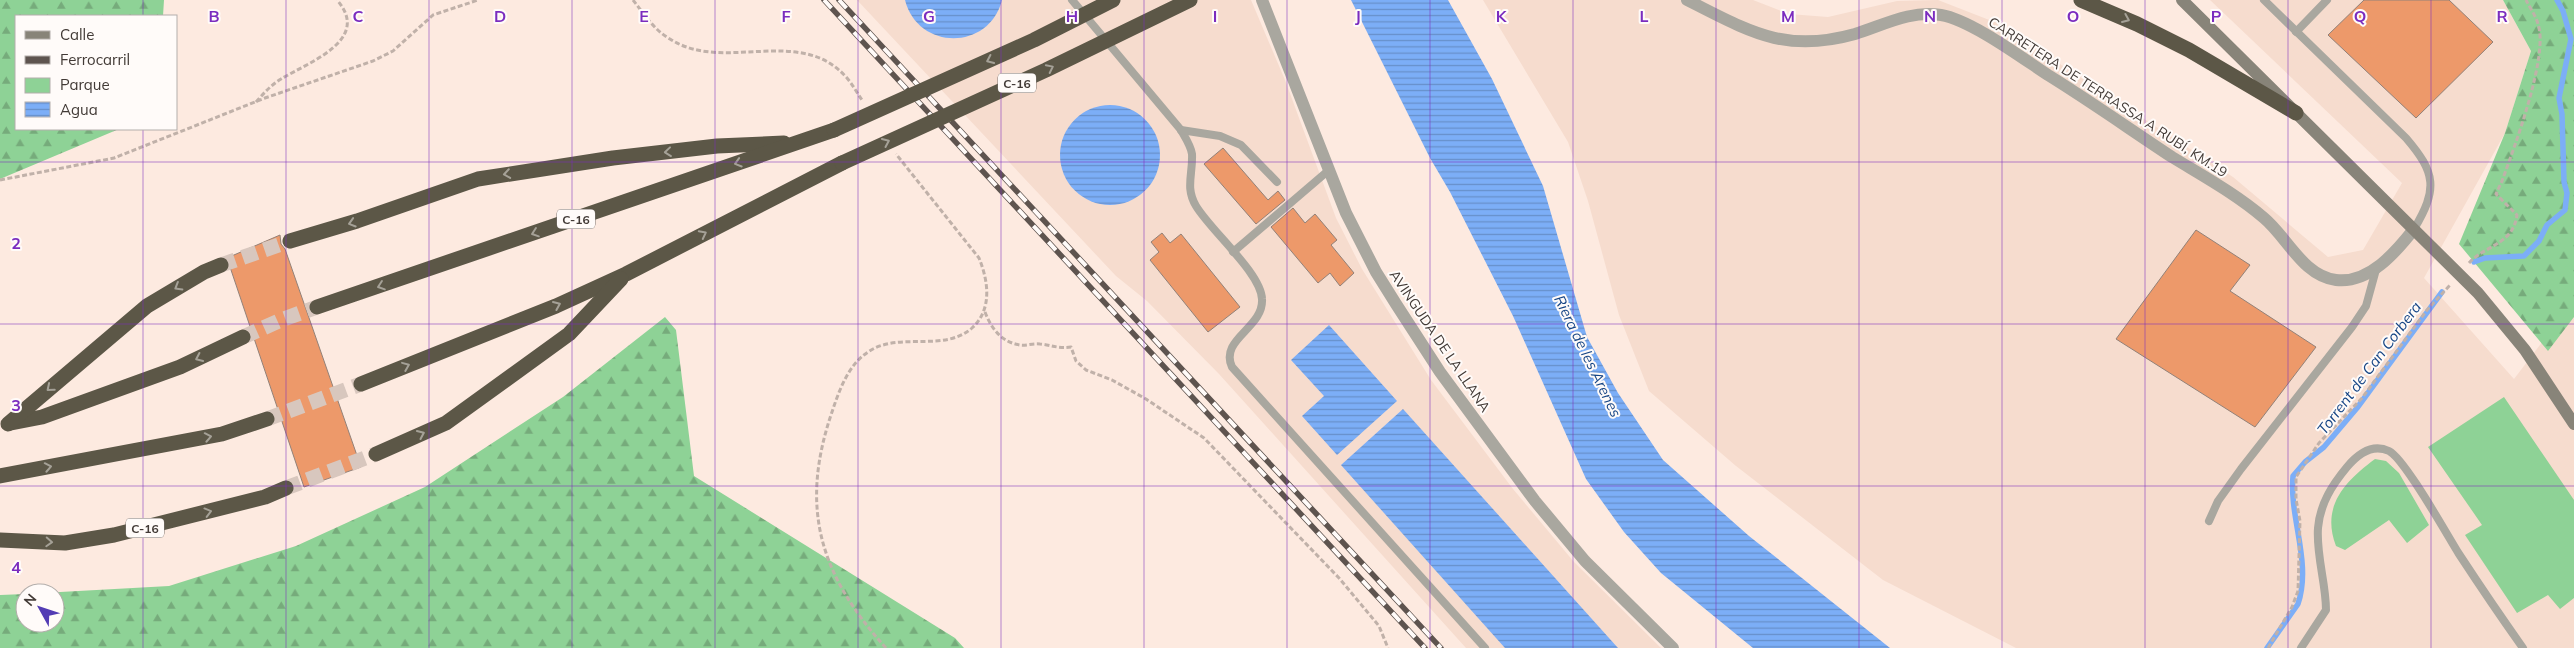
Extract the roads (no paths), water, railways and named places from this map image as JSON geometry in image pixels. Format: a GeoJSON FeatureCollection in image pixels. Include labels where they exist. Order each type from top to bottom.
{"type":"FeatureCollection","features":[{"type":"Feature","properties":{"kind":"highway","name":"C-16"},"geometry":{"type":"LineString","coordinates":[[317,307],[686,180],[804,143],[1034,40],[1113,0]]}},
{"type":"Feature","properties":{"kind":"highway","name":"C-16"},"geometry":{"type":"LineString","coordinates":[[361,384],[556,306],[626,274],[842,163],[1046,70],[1190,0]]}},
{"type":"Feature","properties":{"kind":"highway"},"geometry":{"type":"LineString","coordinates":[[2081,0],[2175,43],[2296,113]]}},
{"type":"Feature","properties":{"kind":"highway","name":"C-16"},"geometry":{"type":"LineString","coordinates":[[290,241],[357,221],[478,179],[613,158],[707,147],[804,143]]}},
{"type":"Feature","properties":{"kind":"highway"},"geometry":{"type":"LineString","coordinates":[[4,425],[147,306],[204,272],[221,265]]}},
{"type":"Feature","properties":{"kind":"highway","name":"C-16"},"geometry":{"type":"LineString","coordinates":[[376,454],[446,423],[569,334],[626,274]]}},
{"type":"Feature","properties":{"kind":"highway"},"geometry":{"type":"LineString","coordinates":[[4,425],[42,417],[180,366],[243,337]]}},
{"type":"Feature","properties":{"kind":"highway"},"geometry":{"type":"LineString","coordinates":[[0,476],[222,434],[267,419]]}},
{"type":"Feature","properties":{"kind":"highway","name":"C-16"},"geometry":{"type":"LineString","coordinates":[[0,540],[65,543],[114,536],[256,499],[286,488]]}},
{"type":"Feature","properties":{"kind":"main road"},"geometry":{"type":"LineString","coordinates":[[2182,0],[2478,293],[2508,328],[2574,424]]}},
{"type":"Feature","properties":{"kind":"street","name":"AVINGUDA DE LA LLANA"},"geometry":{"type":"LineString","coordinates":[[1262,0],[1346,213],[1376,272],[1440,372],[1535,501],[1585,561],[1673,648]]}},
{"type":"Feature","properties":{"kind":"street","name":"CARRETERA DE TERRASSA A RUBÍ, KM.19"},"geometry":{"type":"LineString","coordinates":[[1687,0],[1752,32],[1786,42],[1804,43],[1838,38],[1900,18],[1914,16],[1941,15],[1954,19],[2049,75],[2244,202],[2274,226],[2311,269],[2334,280],[2355,279],[2377,266],[2414,229]]}},
{"type":"Feature","properties":{"kind":"lane"},"geometry":{"type":"LineString","coordinates":[[1072,0],[1181,130],[1192,154],[1188,184],[1190,194],[1204,218],[1255,279],[1261,290],[1262,300],[1258,317],[1230,348],[1228,358],[1232,367],[1485,648]]}},
{"type":"Feature","properties":{"kind":"lane"},"geometry":{"type":"LineString","coordinates":[[2264,0],[2406,138],[2424,159],[2431,186],[2425,211],[2414,229]]}},
{"type":"Feature","properties":{"kind":"lane"},"geometry":{"type":"LineString","coordinates":[[2296,32],[2327,0]]}},
{"type":"Feature","properties":{"kind":"lane"},"geometry":{"type":"LineString","coordinates":[[1181,130],[1220,136],[1241,144],[1277,182]]}},
{"type":"Feature","properties":{"kind":"lane"},"geometry":{"type":"LineString","coordinates":[[1232,252],[1329,170]]}},
{"type":"Feature","properties":{"kind":"lane"},"geometry":{"type":"LineString","coordinates":[[2209,521],[2218,501],[2240,469],[2352,327],[2366,306],[2377,266]]}},
{"type":"Feature","properties":{"kind":"lane"},"geometry":{"type":"LineString","coordinates":[[2301,648],[2326,610],[2318,541],[2318,526],[2324,500],[2353,459],[2370,449],[2380,448],[2390,452],[2404,466],[2459,554],[2523,648]]}},
{"type":"Feature","properties":{"kind":"water"},"geometry":{"type":"Polygon","coordinates":[[[905,0],[1002,0],[995,17],[983,29],[969,36],[954,38],[938,36],[924,29],[912,17],[905,0]]]}},
{"type":"Feature","properties":{"kind":"water","name":"Riera de les Arenes"},"geometry":{"type":"Polygon","coordinates":[[[1351,0],[1448,0],[1492,79],[1543,186],[1587,337],[1618,393],[1663,460],[1749,536],[1890,648],[1753,648],[1661,573],[1624,532],[1586,479],[1513,316],[1450,192],[1430,158],[1351,0]]]}},
{"type":"Feature","properties":{"kind":"water"},"geometry":{"type":"Polygon","coordinates":[[[1110,105],[1129,109],[1145,120],[1156,136],[1160,155],[1156,174],[1145,190],[1129,201],[1110,205],[1091,201],[1075,190],[1064,174],[1060,155],[1064,136],[1075,120],[1091,109],[1110,105]]]}},
{"type":"Feature","properties":{"kind":"water"},"geometry":{"type":"Polygon","coordinates":[[[1329,325],[1397,401],[1337,455],[1302,416],[1324,396],[1291,360],[1329,325]]]}},
{"type":"Feature","properties":{"kind":"water"},"geometry":{"type":"Polygon","coordinates":[[[1403,409],[1618,648],[1505,648],[1341,465],[1403,409]]]}},
{"type":"Feature","properties":{"kind":"waterway","name":"Torrent de Can Corbera"},"geometry":{"type":"LineString","coordinates":[[2474,262],[2485,258],[2524,256],[2539,241],[2547,225],[2565,210],[2567,193],[2564,182],[2562,114],[2559,98],[2571,39],[2563,11],[2557,0]]}},
{"type":"Feature","properties":{"kind":"waterway","name":"Torrent de Can Corbera"},"geometry":{"type":"LineString","coordinates":[[2267,648],[2298,604],[2302,588],[2302,556],[2294,508],[2293,476],[2305,462],[2324,447],[2357,408],[2442,292]]}},
{"type":"Feature","properties":{"kind":"tunnel"},"geometry":{"type":"LineString","coordinates":[[221,265],[290,241]]}},
{"type":"Feature","properties":{"kind":"tunnel"},"geometry":{"type":"LineString","coordinates":[[243,337],[317,307]]}},
{"type":"Feature","properties":{"kind":"tunnel"},"geometry":{"type":"LineString","coordinates":[[267,419],[361,384]]}},
{"type":"Feature","properties":{"kind":"tunnel"},"geometry":{"type":"LineString","coordinates":[[286,488],[376,454]]}},
{"type":"Feature","properties":{"kind":"railway"},"geometry":{"type":"LineString","coordinates":[[824,0],[1425,648]]}},
{"type":"Feature","properties":{"kind":"railway"},"geometry":{"type":"LineString","coordinates":[[839,0],[1441,648]]}}]}
